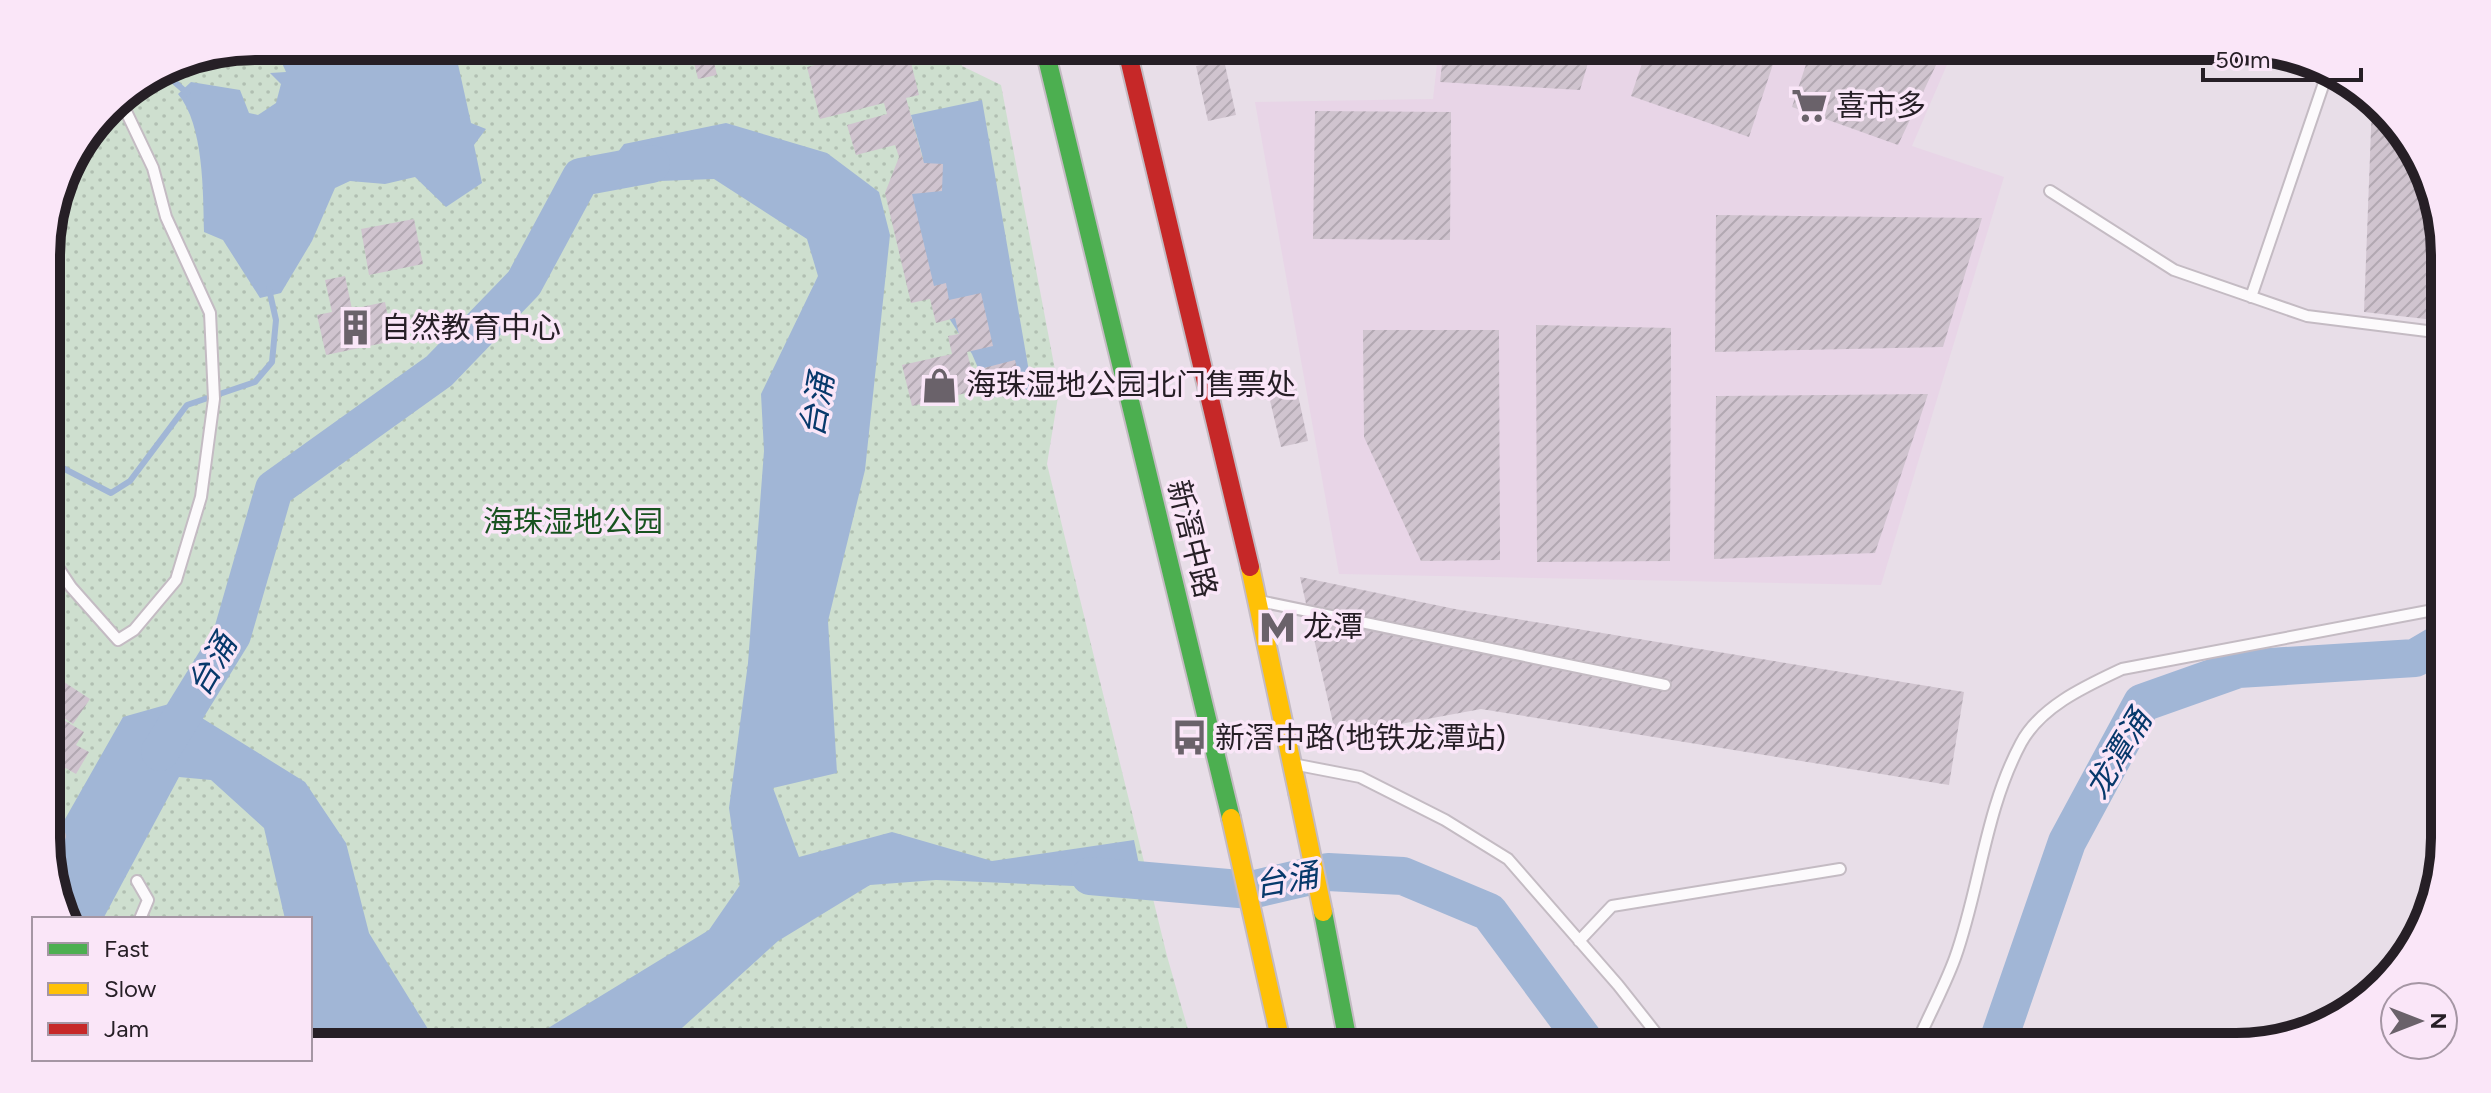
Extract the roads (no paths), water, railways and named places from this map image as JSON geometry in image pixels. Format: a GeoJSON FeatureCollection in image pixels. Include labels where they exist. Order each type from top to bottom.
{"type":"FeatureCollection","features":[{"type":"Feature","properties":{"kind":"highway","name":"新滘中路"},"geometry":{"type":"LineString","coordinates":[[1047,60],[1229,808],[1279,1033]]}},
{"type":"Feature","properties":{"kind":"highway","name":"新滘中路"},"geometry":{"type":"LineString","coordinates":[[1129,60],[1258,601],[1346,1033]]}},
{"type":"Feature","properties":{"kind":"lane"},"geometry":{"type":"LineString","coordinates":[[2251,297],[2324,81]]}},
{"type":"Feature","properties":{"kind":"lane"},"geometry":{"type":"LineString","coordinates":[[60,570],[118,640],[134,630],[176,580],[201,497],[214,399],[210,313],[166,217],[153,168],[123,111]]}},
{"type":"Feature","properties":{"kind":"lane"},"geometry":{"type":"LineString","coordinates":[[2050,191],[2174,270],[2307,316],[2431,332]]}},
{"type":"Feature","properties":{"kind":"lane"},"geometry":{"type":"LineString","coordinates":[[1258,601],[1665,685]]}},
{"type":"Feature","properties":{"kind":"lane"},"geometry":{"type":"LineString","coordinates":[[1921,1033],[1955,957],[1983,843],[2021,742],[2050,710],[2084,687],[2122,669],[2431,610]]}},
{"type":"Feature","properties":{"kind":"lane"},"geometry":{"type":"LineString","coordinates":[[1293,764],[1360,777],[1445,820],[1508,859],[1655,1033]]}},
{"type":"Feature","properties":{"kind":"lane"},"geometry":{"type":"LineString","coordinates":[[1579,941],[1612,906],[1840,869]]}},
{"type":"Feature","properties":{"kind":"lane"},"geometry":{"type":"LineString","coordinates":[[137,881],[148,900],[141,917]]}},
{"type":"Feature","properties":{"kind":"water"},"geometry":{"type":"Polygon","coordinates":[[[281,60],[457,60],[471,123],[486,129],[474,145],[482,183],[446,207],[415,177],[385,184],[350,181],[335,188],[312,241],[281,293],[260,298],[223,240],[204,232],[197,141],[187,107],[178,94],[191,82],[240,90],[249,113],[258,115],[276,103],[281,84],[270,73],[286,72],[281,60]]]}},
{"type":"Feature","properties":{"kind":"water"},"geometry":{"type":"Polygon","coordinates":[[[982,100],[1032,389],[991,398],[972,354],[929,287],[903,194],[923,158],[911,115],[982,100]]]}},
{"type":"Feature","properties":{"kind":"water"},"geometry":{"type":"Polygon","coordinates":[[[726,123],[827,153],[879,192],[890,235],[865,470],[828,621],[837,773],[773,788],[799,857],[892,832],[992,861],[1134,840],[1144,889],[936,880],[870,885],[778,941],[676,1033],[540,1033],[709,930],[740,885],[729,808],[748,663],[764,451],[761,394],[818,276],[807,239],[714,179],[632,182],[602,173],[624,144],[726,123]]]}},
{"type":"Feature","properties":{"kind":"water"},"geometry":{"type":"Polygon","coordinates":[[[176,702],[305,782],[346,843],[369,933],[430,1033],[313,1033],[312,917],[285,917],[264,828],[211,780],[179,777],[104,917],[77,917],[62,864],[60,828],[123,717],[176,702]]]}},
{"type":"Feature","properties":{"kind":"waterway"},"geometry":{"type":"LineString","coordinates":[[171,79],[187,93]]}},
{"type":"Feature","properties":{"kind":"waterway","name":"台涌"},"geometry":{"type":"LineString","coordinates":[[160,752],[232,635],[274,489],[439,371],[524,283],[581,177],[651,164]]}},
{"type":"Feature","properties":{"kind":"waterway"},"geometry":{"type":"LineString","coordinates":[[60,467],[111,493],[130,481],[187,405],[255,382],[272,362],[276,320],[269,289]]}},
{"type":"Feature","properties":{"kind":"waterway","name":"龙潭涌"},"geometry":{"type":"LineString","coordinates":[[2001,1033],[2067,842],[2142,703],[2238,669],[2415,658],[2431,649]]}},
{"type":"Feature","properties":{"kind":"waterway","name":"台涌"},"geometry":{"type":"LineString","coordinates":[[1090,876],[1251,890],[1328,872],[1403,876],[1489,912],[1579,1033]]}},
{"type":"Feature","properties":{"kind":"place","name":"喜市多"},"geometry":{"type":"Point","coordinates":[1810,106]}},
{"type":"Feature","properties":{"kind":"place","name":"自然教育中心"},"geometry":{"type":"Point","coordinates":[355,328]}},
{"type":"Feature","properties":{"kind":"place","name":"海珠湿地公园北门售票处"},"geometry":{"type":"Point","coordinates":[940,385]}},
{"type":"Feature","properties":{"kind":"place","name":"龙潭"},"geometry":{"type":"Point","coordinates":[1277,627]}},
{"type":"Feature","properties":{"kind":"place","name":"新滘中路(地铁龙潭站)"},"geometry":{"type":"Point","coordinates":[1189,738]}},
{"type":"Feature","properties":{"kind":"park label","name":"海珠湿地公园"},"geometry":{"type":"Point","coordinates":[573,522]}}]}
